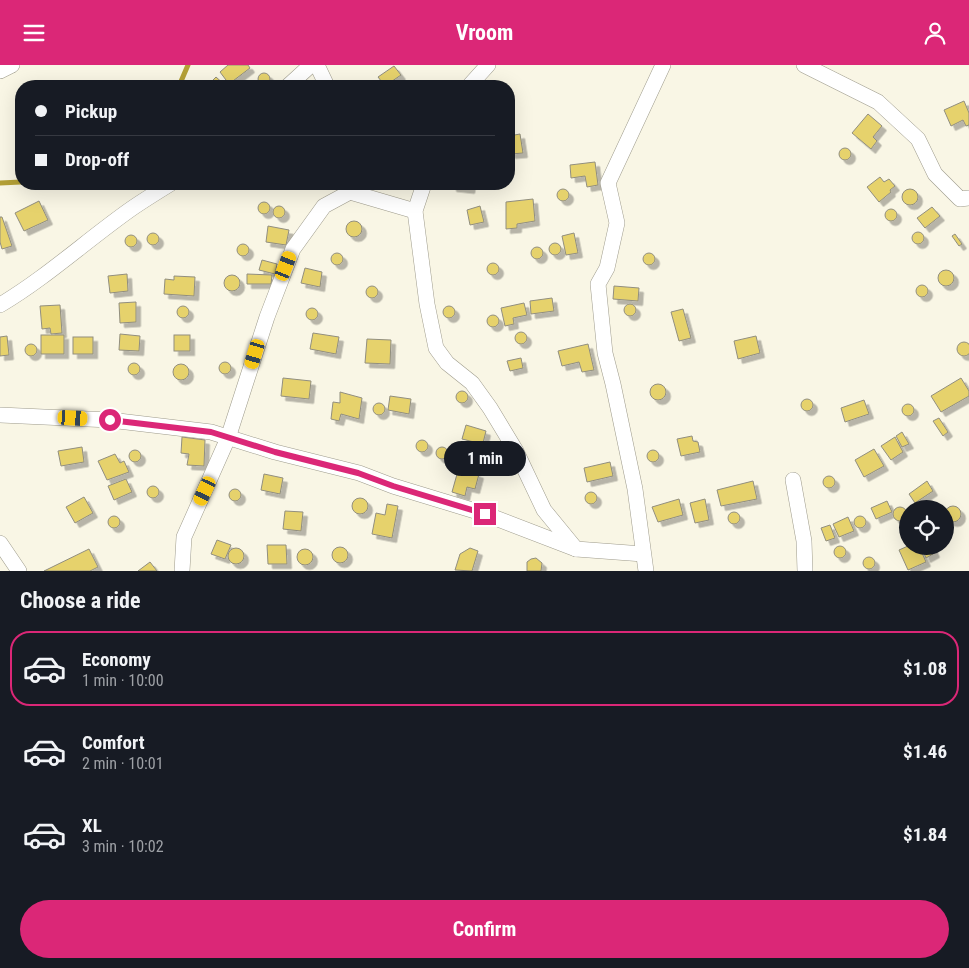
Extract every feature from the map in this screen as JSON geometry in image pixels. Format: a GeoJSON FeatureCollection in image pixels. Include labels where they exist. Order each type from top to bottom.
{"type":"FeatureCollection","features":[{"type":"Feature","properties":{"kind":"street"},"geometry":{"type":"LineString","coordinates":[[0,71],[12,65]]}},
{"type":"Feature","properties":{"kind":"street"},"geometry":{"type":"LineString","coordinates":[[295,80],[311,65]]}},
{"type":"Feature","properties":{"kind":"street"},"geometry":{"type":"LineString","coordinates":[[316,65],[324,80]]}},
{"type":"Feature","properties":{"kind":"street"},"geometry":{"type":"LineString","coordinates":[[474,80],[488,65]]}},
{"type":"Feature","properties":{"kind":"street"},"geometry":{"type":"LineString","coordinates":[[646,571],[635,489],[605,353],[598,284],[607,268],[617,223],[608,183],[663,65]]}},
{"type":"Feature","properties":{"kind":"street"},"geometry":{"type":"LineString","coordinates":[[804,65],[878,103],[918,139],[934,174],[960,199],[969,198]]}},
{"type":"Feature","properties":{"kind":"street"},"geometry":{"type":"LineString","coordinates":[[0,305],[79,249],[131,208],[160,190]]}},
{"type":"Feature","properties":{"kind":"street"},"geometry":{"type":"LineString","coordinates":[[182,571],[184,537],[228,438],[267,317],[293,249],[324,207],[348,190]]}},
{"type":"Feature","properties":{"kind":"street"},"geometry":{"type":"LineString","coordinates":[[357,190],[415,211]]}},
{"type":"Feature","properties":{"kind":"street"},"geometry":{"type":"LineString","coordinates":[[422,190],[415,211],[427,304],[436,349],[447,363],[472,383],[490,408],[516,451],[544,511],[576,549]]}},
{"type":"Feature","properties":{"kind":"street"},"geometry":{"type":"LineString","coordinates":[[0,415],[110,420],[211,432],[358,473],[393,486],[485,514],[576,549],[643,554]]}},
{"type":"Feature","properties":{"kind":"street"},"geometry":{"type":"LineString","coordinates":[[793,480],[804,541],[805,571]]}},
{"type":"Feature","properties":{"kind":"street"},"geometry":{"type":"LineString","coordinates":[[0,543],[19,571]]}},
{"type":"Feature","properties":{"kind":"building"},"geometry":{"type":"Polygon","coordinates":[[[228,65],[248,65],[250,68],[234,80],[226,80],[220,72],[228,65]]]}},
{"type":"Feature","properties":{"kind":"building"},"geometry":{"type":"Polygon","coordinates":[[[394,66],[401,75],[394,80],[380,80],[378,77],[394,66]]]}},
{"type":"Feature","properties":{"kind":"building"},"geometry":{"type":"Polygon","coordinates":[[[262,73],[266,73],[270,80],[258,80],[262,73]]]}},
{"type":"Feature","properties":{"kind":"building"},"geometry":{"type":"Polygon","coordinates":[[[964,101],[969,113],[969,125],[966,126],[963,120],[951,126],[944,110],[964,101]]]}},
{"type":"Feature","properties":{"kind":"building"},"geometry":{"type":"Polygon","coordinates":[[[868,114],[882,126],[873,137],[877,141],[871,149],[852,133],[868,114]]]}},
{"type":"Feature","properties":{"kind":"building"},"geometry":{"type":"Polygon","coordinates":[[[520,134],[523,153],[515,154],[515,135],[520,134]]]}},
{"type":"Feature","properties":{"kind":"building"},"geometry":{"type":"Polygon","coordinates":[[[845,148],[851,154],[845,160],[839,154],[845,148]]]}},
{"type":"Feature","properties":{"kind":"building"},"geometry":{"type":"Polygon","coordinates":[[[595,162],[598,185],[587,187],[585,176],[571,178],[570,165],[595,162]]]}},
{"type":"Feature","properties":{"kind":"building"},"geometry":{"type":"Polygon","coordinates":[[[880,177],[884,182],[889,179],[895,186],[879,202],[867,187],[880,177]]]}},
{"type":"Feature","properties":{"kind":"building"},"geometry":{"type":"Polygon","coordinates":[[[561,189],[565,189],[569,195],[565,201],[561,201],[557,197],[557,193],[561,189]]]}},
{"type":"Feature","properties":{"kind":"building"},"geometry":{"type":"Polygon","coordinates":[[[907,189],[913,189],[918,194],[916,203],[907,205],[902,200],[902,194],[907,189]]]}},
{"type":"Feature","properties":{"kind":"building"},"geometry":{"type":"Polygon","coordinates":[[[533,199],[535,221],[517,224],[517,228],[506,229],[506,202],[533,199]]]}},
{"type":"Feature","properties":{"kind":"building"},"geometry":{"type":"Polygon","coordinates":[[[39,201],[48,220],[24,231],[15,213],[39,201]]]}},
{"type":"Feature","properties":{"kind":"building"},"geometry":{"type":"Polygon","coordinates":[[[262,202],[266,202],[270,208],[266,214],[262,214],[258,210],[258,206],[262,202]]]}},
{"type":"Feature","properties":{"kind":"building"},"geometry":{"type":"Polygon","coordinates":[[[277,206],[281,206],[285,212],[281,218],[277,218],[273,214],[273,210],[277,206]]]}},
{"type":"Feature","properties":{"kind":"building"},"geometry":{"type":"Polygon","coordinates":[[[480,206],[484,222],[470,225],[467,210],[480,206]]]}},
{"type":"Feature","properties":{"kind":"building"},"geometry":{"type":"Polygon","coordinates":[[[932,207],[940,216],[925,228],[917,218],[932,207]]]}},
{"type":"Feature","properties":{"kind":"building"},"geometry":{"type":"Polygon","coordinates":[[[891,209],[897,215],[891,221],[885,215],[891,209]]]}},
{"type":"Feature","properties":{"kind":"building"},"geometry":{"type":"Polygon","coordinates":[[[0,217],[2,217],[12,246],[2,249],[0,242],[0,217]]]}},
{"type":"Feature","properties":{"kind":"building"},"geometry":{"type":"Polygon","coordinates":[[[351,221],[357,221],[362,226],[360,235],[351,237],[346,232],[346,226],[351,221]]]}},
{"type":"Feature","properties":{"kind":"building"},"geometry":{"type":"Polygon","coordinates":[[[268,226],[289,230],[286,245],[266,242],[268,226]]]}},
{"type":"Feature","properties":{"kind":"building"},"geometry":{"type":"Polygon","coordinates":[[[918,232],[924,238],[918,244],[912,238],[918,232]]]}},
{"type":"Feature","properties":{"kind":"building"},"geometry":{"type":"Polygon","coordinates":[[[151,233],[155,233],[159,239],[155,245],[151,245],[147,241],[147,237],[151,233]]]}},
{"type":"Feature","properties":{"kind":"building"},"geometry":{"type":"Polygon","coordinates":[[[574,233],[578,253],[566,255],[562,236],[574,233]]]}},
{"type":"Feature","properties":{"kind":"building"},"geometry":{"type":"Polygon","coordinates":[[[955,234],[962,244],[959,246],[952,236],[955,234]]]}},
{"type":"Feature","properties":{"kind":"building"},"geometry":{"type":"Polygon","coordinates":[[[129,235],[133,235],[137,241],[133,247],[129,247],[125,243],[125,239],[129,235]]]}},
{"type":"Feature","properties":{"kind":"building"},"geometry":{"type":"Polygon","coordinates":[[[553,243],[557,243],[561,249],[557,255],[553,255],[549,251],[549,247],[553,243]]]}},
{"type":"Feature","properties":{"kind":"building"},"geometry":{"type":"Polygon","coordinates":[[[241,244],[245,244],[249,250],[245,256],[241,256],[237,252],[237,248],[241,244]]]}},
{"type":"Feature","properties":{"kind":"building"},"geometry":{"type":"Polygon","coordinates":[[[535,247],[539,247],[543,253],[539,259],[535,259],[531,255],[531,251],[535,247]]]}},
{"type":"Feature","properties":{"kind":"building"},"geometry":{"type":"Polygon","coordinates":[[[335,253],[339,253],[343,259],[339,265],[335,265],[331,261],[331,257],[335,253]]]}},
{"type":"Feature","properties":{"kind":"building"},"geometry":{"type":"Polygon","coordinates":[[[647,253],[651,253],[655,259],[651,265],[647,265],[643,261],[643,257],[647,253]]]}},
{"type":"Feature","properties":{"kind":"building"},"geometry":{"type":"Polygon","coordinates":[[[262,260],[277,264],[275,274],[259,270],[262,260]]]}},
{"type":"Feature","properties":{"kind":"building"},"geometry":{"type":"Polygon","coordinates":[[[491,263],[495,263],[499,269],[495,275],[491,275],[487,271],[487,267],[491,263]]]}},
{"type":"Feature","properties":{"kind":"building"},"geometry":{"type":"Polygon","coordinates":[[[305,268],[322,272],[320,287],[301,283],[305,268]]]}},
{"type":"Feature","properties":{"kind":"building"},"geometry":{"type":"Polygon","coordinates":[[[946,270],[954,278],[946,286],[938,278],[946,270]]]}},
{"type":"Feature","properties":{"kind":"building"},"geometry":{"type":"Polygon","coordinates":[[[127,274],[128,291],[110,293],[108,276],[127,274]]]}},
{"type":"Feature","properties":{"kind":"building"},"geometry":{"type":"Polygon","coordinates":[[[247,274],[272,275],[271,284],[247,284],[247,274]]]}},
{"type":"Feature","properties":{"kind":"building"},"geometry":{"type":"Polygon","coordinates":[[[229,275],[235,275],[240,280],[238,289],[229,291],[224,286],[224,280],[229,275]]]}},
{"type":"Feature","properties":{"kind":"building"},"geometry":{"type":"Polygon","coordinates":[[[174,276],[195,277],[194,296],[164,294],[165,279],[174,280],[174,276]]]}},
{"type":"Feature","properties":{"kind":"building"},"geometry":{"type":"Polygon","coordinates":[[[922,285],[928,291],[922,297],[916,291],[922,285]]]}},
{"type":"Feature","properties":{"kind":"building"},"geometry":{"type":"Polygon","coordinates":[[[370,286],[374,286],[378,292],[374,298],[370,298],[366,294],[366,290],[370,286]]]}},
{"type":"Feature","properties":{"kind":"building"},"geometry":{"type":"Polygon","coordinates":[[[614,286],[639,288],[638,301],[613,299],[614,286]]]}},
{"type":"Feature","properties":{"kind":"building"},"geometry":{"type":"Polygon","coordinates":[[[552,298],[554,311],[531,314],[530,301],[552,298]]]}},
{"type":"Feature","properties":{"kind":"building"},"geometry":{"type":"Polygon","coordinates":[[[136,302],[136,322],[120,323],[119,303],[136,302]]]}},
{"type":"Feature","properties":{"kind":"building"},"geometry":{"type":"Polygon","coordinates":[[[524,303],[527,315],[513,318],[514,324],[505,326],[501,308],[524,303]]]}},
{"type":"Feature","properties":{"kind":"building"},"geometry":{"type":"Polygon","coordinates":[[[628,304],[632,304],[636,310],[632,316],[628,316],[624,312],[624,308],[628,304]]]}},
{"type":"Feature","properties":{"kind":"building"},"geometry":{"type":"Polygon","coordinates":[[[60,305],[62,333],[51,334],[50,328],[42,329],[40,306],[60,305]]]}},
{"type":"Feature","properties":{"kind":"building"},"geometry":{"type":"Polygon","coordinates":[[[183,306],[189,312],[183,318],[177,312],[183,306]]]}},
{"type":"Feature","properties":{"kind":"building"},"geometry":{"type":"Polygon","coordinates":[[[447,306],[451,306],[455,312],[451,318],[447,318],[443,314],[443,310],[447,306]]]}},
{"type":"Feature","properties":{"kind":"building"},"geometry":{"type":"Polygon","coordinates":[[[310,308],[314,308],[318,314],[314,320],[310,320],[306,316],[306,312],[310,308]]]}},
{"type":"Feature","properties":{"kind":"building"},"geometry":{"type":"Polygon","coordinates":[[[683,309],[691,338],[679,341],[671,312],[683,309]]]}},
{"type":"Feature","properties":{"kind":"building"},"geometry":{"type":"Polygon","coordinates":[[[491,315],[495,315],[499,321],[495,327],[491,327],[487,323],[487,319],[491,315]]]}},
{"type":"Feature","properties":{"kind":"building"},"geometry":{"type":"Polygon","coordinates":[[[519,332],[523,332],[527,338],[523,344],[519,344],[515,340],[515,336],[519,332]]]}},
{"type":"Feature","properties":{"kind":"building"},"geometry":{"type":"Polygon","coordinates":[[[313,333],[339,337],[336,354],[310,349],[313,333]]]}},
{"type":"Feature","properties":{"kind":"building"},"geometry":{"type":"Polygon","coordinates":[[[120,334],[140,336],[139,351],[119,350],[120,334]]]}},
{"type":"Feature","properties":{"kind":"building"},"geometry":{"type":"Polygon","coordinates":[[[41,335],[64,335],[64,354],[41,354],[41,335]]]}},
{"type":"Feature","properties":{"kind":"building"},"geometry":{"type":"Polygon","coordinates":[[[174,335],[190,335],[190,351],[174,351],[174,335]]]}},
{"type":"Feature","properties":{"kind":"building"},"geometry":{"type":"Polygon","coordinates":[[[7,336],[9,355],[0,356],[0,337],[7,336]]]}},
{"type":"Feature","properties":{"kind":"building"},"geometry":{"type":"Polygon","coordinates":[[[756,336],[760,353],[738,359],[734,341],[756,336]]]}},
{"type":"Feature","properties":{"kind":"building"},"geometry":{"type":"Polygon","coordinates":[[[73,337],[93,337],[93,354],[73,354],[73,337]]]}},
{"type":"Feature","properties":{"kind":"building"},"geometry":{"type":"Polygon","coordinates":[[[367,339],[391,340],[390,364],[365,363],[367,339]]]}},
{"type":"Feature","properties":{"kind":"building"},"geometry":{"type":"Polygon","coordinates":[[[964,342],[969,344],[969,354],[964,356],[959,354],[957,349],[959,344],[964,342]]]}},
{"type":"Feature","properties":{"kind":"building"},"geometry":{"type":"Polygon","coordinates":[[[29,344],[33,344],[37,350],[33,356],[29,356],[25,352],[25,348],[29,344]]]}},
{"type":"Feature","properties":{"kind":"building"},"geometry":{"type":"Polygon","coordinates":[[[588,344],[594,370],[582,372],[579,362],[562,366],[558,351],[588,344]]]}},
{"type":"Feature","properties":{"kind":"building"},"geometry":{"type":"Polygon","coordinates":[[[521,358],[523,368],[510,371],[507,361],[521,358]]]}},
{"type":"Feature","properties":{"kind":"building"},"geometry":{"type":"Polygon","coordinates":[[[223,362],[227,362],[231,368],[227,374],[223,374],[219,370],[219,366],[223,362]]]}},
{"type":"Feature","properties":{"kind":"building"},"geometry":{"type":"Polygon","coordinates":[[[132,363],[136,363],[140,369],[136,375],[132,375],[128,371],[128,367],[132,363]]]}},
{"type":"Feature","properties":{"kind":"building"},"geometry":{"type":"Polygon","coordinates":[[[178,364],[184,364],[189,369],[187,378],[178,380],[173,375],[173,369],[178,364]]]}},
{"type":"Feature","properties":{"kind":"building"},"geometry":{"type":"Polygon","coordinates":[[[283,378],[311,381],[309,399],[281,396],[283,378]]]}},
{"type":"Feature","properties":{"kind":"building"},"geometry":{"type":"Polygon","coordinates":[[[961,378],[969,391],[969,396],[941,412],[931,396],[961,378]]]}},
{"type":"Feature","properties":{"kind":"building"},"geometry":{"type":"Polygon","coordinates":[[[658,384],[666,392],[658,400],[650,392],[658,384]]]}},
{"type":"Feature","properties":{"kind":"building"},"geometry":{"type":"Polygon","coordinates":[[[460,391],[464,391],[468,397],[464,403],[460,403],[456,399],[456,395],[460,391]]]}},
{"type":"Feature","properties":{"kind":"building"},"geometry":{"type":"Polygon","coordinates":[[[340,392],[362,398],[359,419],[341,414],[339,421],[331,419],[333,402],[340,403],[340,392]]]}},
{"type":"Feature","properties":{"kind":"building"},"geometry":{"type":"Polygon","coordinates":[[[390,396],[411,399],[409,414],[388,410],[390,396]]]}},
{"type":"Feature","properties":{"kind":"building"},"geometry":{"type":"Polygon","coordinates":[[[805,399],[809,399],[813,405],[809,411],[805,411],[801,407],[801,403],[805,399]]]}},
{"type":"Feature","properties":{"kind":"building"},"geometry":{"type":"Polygon","coordinates":[[[864,400],[869,414],[845,422],[841,408],[864,400]]]}},
{"type":"Feature","properties":{"kind":"building"},"geometry":{"type":"Polygon","coordinates":[[[377,403],[381,403],[385,409],[381,415],[377,415],[373,411],[373,407],[377,403]]]}},
{"type":"Feature","properties":{"kind":"building"},"geometry":{"type":"Polygon","coordinates":[[[910,404],[913,405],[913,415],[906,416],[903,415],[902,408],[903,405],[910,404]]]}},
{"type":"Feature","properties":{"kind":"building"},"geometry":{"type":"Polygon","coordinates":[[[939,418],[948,432],[943,436],[933,421],[939,418]]]}},
{"type":"Feature","properties":{"kind":"building"},"geometry":{"type":"Polygon","coordinates":[[[466,425],[486,431],[482,447],[474,447],[474,442],[462,439],[466,425]]]}},
{"type":"Feature","properties":{"kind":"building"},"geometry":{"type":"Polygon","coordinates":[[[902,432],[909,444],[902,447],[896,436],[902,432]]]}},
{"type":"Feature","properties":{"kind":"building"},"geometry":{"type":"Polygon","coordinates":[[[692,436],[693,441],[698,442],[700,452],[681,456],[677,439],[692,436]]]}},
{"type":"Feature","properties":{"kind":"building"},"geometry":{"type":"Polygon","coordinates":[[[182,437],[205,440],[204,466],[187,465],[189,454],[181,453],[182,437]]]}},
{"type":"Feature","properties":{"kind":"building"},"geometry":{"type":"Polygon","coordinates":[[[895,437],[903,452],[891,460],[881,446],[895,437]]]}},
{"type":"Feature","properties":{"kind":"building"},"geometry":{"type":"Polygon","coordinates":[[[420,440],[424,440],[428,446],[424,452],[420,452],[416,448],[416,444],[420,440]]]}},
{"type":"Feature","properties":{"kind":"building"},"geometry":{"type":"Polygon","coordinates":[[[82,447],[84,462],[61,466],[58,451],[82,447]]]}},
{"type":"Feature","properties":{"kind":"building"},"geometry":{"type":"Polygon","coordinates":[[[440,447],[444,447],[448,453],[444,459],[440,459],[436,455],[436,451],[440,447]]]}},
{"type":"Feature","properties":{"kind":"building"},"geometry":{"type":"Polygon","coordinates":[[[874,449],[884,466],[864,477],[855,460],[874,449]]]}},
{"type":"Feature","properties":{"kind":"building"},"geometry":{"type":"Polygon","coordinates":[[[133,450],[137,450],[141,456],[137,462],[133,462],[129,458],[129,454],[133,450]]]}},
{"type":"Feature","properties":{"kind":"building"},"geometry":{"type":"Polygon","coordinates":[[[651,450],[655,450],[659,456],[655,462],[651,462],[647,458],[647,454],[651,450]]]}},
{"type":"Feature","properties":{"kind":"building"},"geometry":{"type":"Polygon","coordinates":[[[115,454],[120,463],[124,461],[129,472],[107,480],[98,461],[115,454]]]}},
{"type":"Feature","properties":{"kind":"building"},"geometry":{"type":"Polygon","coordinates":[[[610,462],[613,476],[587,482],[584,468],[610,462]]]}},
{"type":"Feature","properties":{"kind":"building"},"geometry":{"type":"Polygon","coordinates":[[[459,467],[479,474],[475,489],[467,487],[465,496],[452,492],[459,467]]]}},
{"type":"Feature","properties":{"kind":"building"},"geometry":{"type":"Polygon","coordinates":[[[264,474],[283,478],[280,494],[261,490],[264,474]]]}},
{"type":"Feature","properties":{"kind":"building"},"geometry":{"type":"Polygon","coordinates":[[[829,476],[835,482],[829,488],[823,482],[829,476]]]}},
{"type":"Feature","properties":{"kind":"building"},"geometry":{"type":"Polygon","coordinates":[[[126,479],[132,492],[114,500],[108,486],[126,479]]]}},
{"type":"Feature","properties":{"kind":"building"},"geometry":{"type":"Polygon","coordinates":[[[753,481],[757,499],[721,506],[717,490],[753,481]]]}},
{"type":"Feature","properties":{"kind":"building"},"geometry":{"type":"Polygon","coordinates":[[[927,481],[933,491],[920,500],[913,500],[909,494],[927,481]]]}},
{"type":"Feature","properties":{"kind":"building"},"geometry":{"type":"Polygon","coordinates":[[[151,486],[155,486],[159,492],[155,498],[151,498],[147,494],[147,490],[151,486]]]}},
{"type":"Feature","properties":{"kind":"building"},"geometry":{"type":"Polygon","coordinates":[[[233,489],[237,489],[241,495],[237,501],[233,501],[229,497],[229,493],[233,489]]]}},
{"type":"Feature","properties":{"kind":"building"},"geometry":{"type":"Polygon","coordinates":[[[589,492],[593,492],[597,498],[593,504],[589,504],[585,500],[585,496],[589,492]]]}},
{"type":"Feature","properties":{"kind":"building"},"geometry":{"type":"Polygon","coordinates":[[[84,497],[93,513],[75,523],[66,507],[84,497]]]}},
{"type":"Feature","properties":{"kind":"building"},"geometry":{"type":"Polygon","coordinates":[[[357,498],[363,498],[368,503],[366,512],[357,514],[352,509],[352,503],[357,498]]]}},
{"type":"Feature","properties":{"kind":"building"},"geometry":{"type":"Polygon","coordinates":[[[679,499],[683,515],[658,522],[652,507],[679,499]]]}},
{"type":"Feature","properties":{"kind":"building"},"geometry":{"type":"Polygon","coordinates":[[[705,499],[709,520],[695,523],[690,503],[705,499]]]}},
{"type":"Feature","properties":{"kind":"building"},"geometry":{"type":"Polygon","coordinates":[[[887,501],[892,512],[876,519],[871,508],[887,501]]]}},
{"type":"Feature","properties":{"kind":"building"},"geometry":{"type":"Polygon","coordinates":[[[387,504],[398,506],[392,538],[372,534],[376,513],[385,515],[387,504]]]}},
{"type":"Feature","properties":{"kind":"building"},"geometry":{"type":"Polygon","coordinates":[[[954,506],[960,511],[960,517],[954,522],[954,506]]]}},
{"type":"Feature","properties":{"kind":"building"},"geometry":{"type":"Polygon","coordinates":[[[899,507],[899,521],[895,519],[893,514],[899,507]]]}},
{"type":"Feature","properties":{"kind":"building"},"geometry":{"type":"Polygon","coordinates":[[[285,511],[303,512],[301,531],[283,529],[285,511]]]}},
{"type":"Feature","properties":{"kind":"building"},"geometry":{"type":"Polygon","coordinates":[[[732,512],[736,512],[740,518],[736,524],[732,524],[728,520],[728,516],[732,512]]]}},
{"type":"Feature","properties":{"kind":"building"},"geometry":{"type":"Polygon","coordinates":[[[112,516],[116,516],[120,522],[116,528],[112,528],[108,524],[108,520],[112,516]]]}},
{"type":"Feature","properties":{"kind":"building"},"geometry":{"type":"Polygon","coordinates":[[[860,516],[866,522],[860,528],[854,522],[860,516]]]}},
{"type":"Feature","properties":{"kind":"building"},"geometry":{"type":"Polygon","coordinates":[[[848,517],[854,531],[839,537],[833,524],[848,517]]]}},
{"type":"Feature","properties":{"kind":"building"},"geometry":{"type":"Polygon","coordinates":[[[830,525],[835,538],[826,541],[821,528],[830,525]]]}},
{"type":"Feature","properties":{"kind":"building"},"geometry":{"type":"Polygon","coordinates":[[[217,540],[231,545],[225,559],[211,554],[217,540]]]}},
{"type":"Feature","properties":{"kind":"building"},"geometry":{"type":"Polygon","coordinates":[[[267,545],[286,545],[287,564],[268,564],[267,545]]]}},
{"type":"Feature","properties":{"kind":"building"},"geometry":{"type":"Polygon","coordinates":[[[840,546],[846,552],[840,558],[834,552],[840,546]]]}},
{"type":"Feature","properties":{"kind":"building"},"geometry":{"type":"Polygon","coordinates":[[[337,547],[343,547],[348,552],[346,561],[337,563],[332,558],[332,552],[337,547]]]}},
{"type":"Feature","properties":{"kind":"building"},"geometry":{"type":"Polygon","coordinates":[[[233,548],[239,548],[244,553],[242,562],[233,564],[228,559],[228,553],[233,548]]]}},
{"type":"Feature","properties":{"kind":"building"},"geometry":{"type":"Polygon","coordinates":[[[470,548],[478,551],[472,571],[455,570],[460,554],[470,548]]]}},
{"type":"Feature","properties":{"kind":"building"},"geometry":{"type":"Polygon","coordinates":[[[89,549],[98,567],[90,571],[44,571],[89,549]]]}},
{"type":"Feature","properties":{"kind":"building"},"geometry":{"type":"Polygon","coordinates":[[[302,549],[308,549],[313,554],[311,563],[302,565],[297,560],[297,554],[302,549]]]}},
{"type":"Feature","properties":{"kind":"building"},"geometry":{"type":"Polygon","coordinates":[[[901,555],[923,555],[926,562],[908,570],[901,555]]]}},
{"type":"Feature","properties":{"kind":"building"},"geometry":{"type":"Polygon","coordinates":[[[867,557],[871,557],[875,563],[871,569],[867,569],[863,565],[863,561],[867,557]]]}},
{"type":"Feature","properties":{"kind":"building"},"geometry":{"type":"Polygon","coordinates":[[[536,558],[542,563],[541,571],[527,571],[527,562],[536,558]]]}},
{"type":"Feature","properties":{"kind":"building"},"geometry":{"type":"Polygon","coordinates":[[[150,562],[157,571],[138,571],[150,562]]]}},
{"type":"Feature","properties":{"kind":"waterway"},"geometry":{"type":"LineString","coordinates":[[182,80],[188,65]]}},
{"type":"Feature","properties":{"kind":"waterway"},"geometry":{"type":"LineString","coordinates":[[0,183],[15,182]]}},
{"type":"Feature","properties":{"kind":"route"},"geometry":{"type":"LineString","coordinates":[[110,420],[211,432],[275,452],[358,473],[393,486],[485,514]]}}]}
